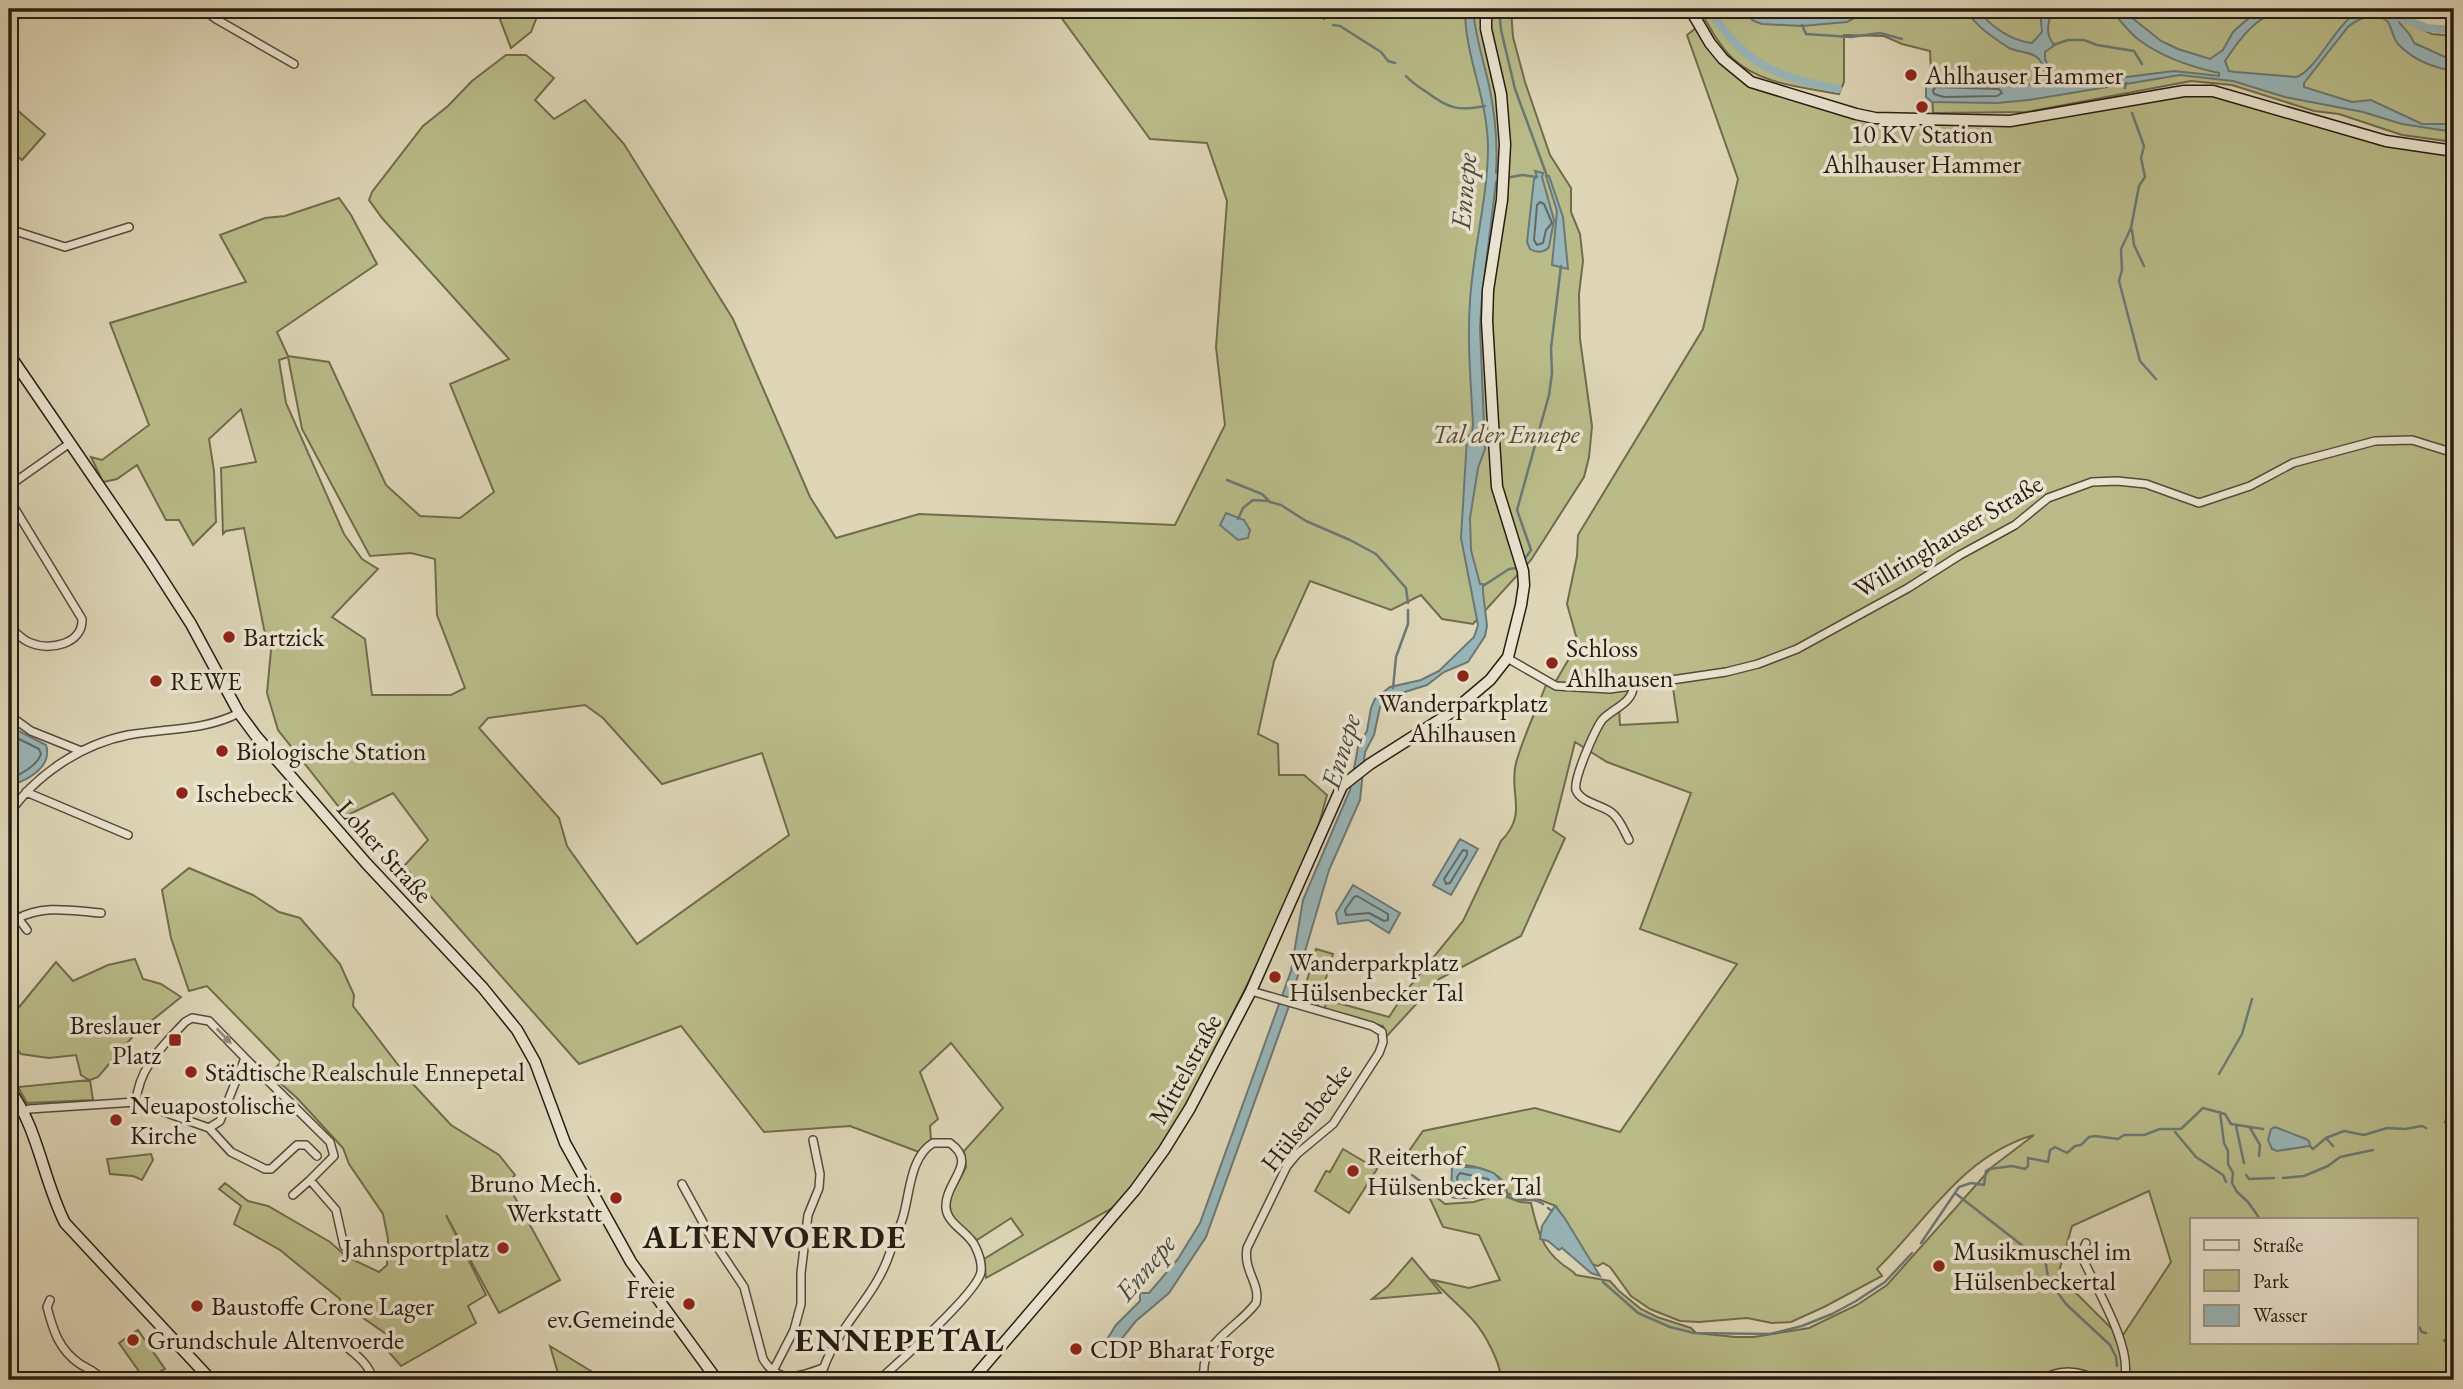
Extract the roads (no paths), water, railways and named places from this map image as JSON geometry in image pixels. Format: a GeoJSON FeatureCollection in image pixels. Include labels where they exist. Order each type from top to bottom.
{"type":"FeatureCollection","features":[{"type":"Feature","properties":{"kind":"street"},"geometry":{"type":"LineString","coordinates":[[203,9],[294,64]]}},
{"type":"Feature","properties":{"kind":"street"},"geometry":{"type":"LineString","coordinates":[[1486,9],[1486,29],[1503,113],[1504,178],[1488,290],[1487,321],[1497,487],[1524,571],[1522,595],[1507,658]]}},
{"type":"Feature","properties":{"kind":"street"},"geometry":{"type":"LineString","coordinates":[[1690,9],[1723,59],[1751,82],[1875,118],[2010,121],[2183,91],[2213,91],[2386,141],[2454,151]]}},
{"type":"Feature","properties":{"kind":"street"},"geometry":{"type":"LineString","coordinates":[[9,229],[65,247],[129,227]]}},
{"type":"Feature","properties":{"kind":"street","name":"Loher Straße"},"geometry":{"type":"LineString","coordinates":[[9,354],[150,560],[191,624],[239,713],[285,771],[395,895],[483,988],[517,1030],[535,1062],[565,1143],[631,1262],[718,1380]]}},
{"type":"Feature","properties":{"kind":"street","name":"Willringhauser Straße"},"geometry":{"type":"LineString","coordinates":[[1507,658],[1556,686],[1610,689],[1726,672],[1758,664],[1797,649],[1908,589],[2015,524],[2048,498],[2092,482],[2146,484],[2199,503],[2250,486],[2293,463],[2375,441],[2412,440],[2454,453]]}},
{"type":"Feature","properties":{"kind":"street"},"geometry":{"type":"LineString","coordinates":[[9,486],[70,443]]}},
{"type":"Feature","properties":{"kind":"street"},"geometry":{"type":"LineString","coordinates":[[9,499],[82,619],[80,632],[60,645],[30,643],[9,626]]}},
{"type":"Feature","properties":{"kind":"street","name":"Mittelstraße"},"geometry":{"type":"LineString","coordinates":[[972,1380],[1128,1198],[1164,1150],[1190,1108],[1251,991],[1342,786],[1350,777],[1474,696],[1507,658]]}},
{"type":"Feature","properties":{"kind":"street"},"geometry":{"type":"LineString","coordinates":[[1629,840],[1617,817],[1607,808],[1581,797],[1576,790],[1576,781],[1595,732],[1608,715],[1631,695],[1633,685]]}},
{"type":"Feature","properties":{"kind":"street"},"geometry":{"type":"LineString","coordinates":[[9,814],[40,779],[81,751],[127,736],[213,724],[239,713]]}},
{"type":"Feature","properties":{"kind":"street"},"geometry":{"type":"LineString","coordinates":[[9,715],[31,731],[81,751]]}},
{"type":"Feature","properties":{"kind":"street"},"geometry":{"type":"LineString","coordinates":[[26,792],[128,835]]}},
{"type":"Feature","properties":{"kind":"street"},"geometry":{"type":"LineString","coordinates":[[9,906],[27,930]]}},
{"type":"Feature","properties":{"kind":"street"},"geometry":{"type":"LineString","coordinates":[[17,919],[31,911],[45,909],[101,913]]}},
{"type":"Feature","properties":{"kind":"street","name":"Hülsenbecke"},"geometry":{"type":"LineString","coordinates":[[1205,1380],[1203,1363],[1207,1354],[1256,1303],[1257,1290],[1245,1262],[1247,1248],[1287,1166],[1297,1154],[1333,1124],[1379,1054],[1383,1042],[1382,1032],[1372,1026],[1251,991]]}},
{"type":"Feature","properties":{"kind":"street"},"geometry":{"type":"LineString","coordinates":[[136,1102],[137,1090],[148,1063],[185,1022],[192,1018],[209,1021],[330,1142],[334,1156],[293,1195]]}},
{"type":"Feature","properties":{"kind":"street"},"geometry":{"type":"LineString","coordinates":[[209,1128],[220,1121],[245,1058]]}},
{"type":"Feature","properties":{"kind":"street"},"geometry":{"type":"LineString","coordinates":[[9,1088],[23,1112],[51,1192],[65,1223],[211,1380]]}},
{"type":"Feature","properties":{"kind":"street"},"geometry":{"type":"LineString","coordinates":[[23,1112],[29,1109],[136,1102],[209,1128],[231,1152],[265,1169],[271,1169],[297,1145],[306,1145],[317,1156]]}},
{"type":"Feature","properties":{"kind":"street"},"geometry":{"type":"LineString","coordinates":[[774,1371],[794,1330],[802,1304],[801,1273],[808,1215],[819,1188],[820,1174],[813,1140]]}},
{"type":"Feature","properties":{"kind":"street"},"geometry":{"type":"LineString","coordinates":[[820,1380],[823,1368],[844,1326],[881,1277],[903,1217],[915,1167],[926,1148],[933,1143],[950,1143],[960,1152],[962,1166],[949,1190],[946,1212],[973,1242],[981,1263],[981,1275],[968,1294],[878,1380]]}},
{"type":"Feature","properties":{"kind":"street"},"geometry":{"type":"LineString","coordinates":[[310,1180],[336,1210],[344,1246]]}},
{"type":"Feature","properties":{"kind":"street"},"geometry":{"type":"LineString","coordinates":[[682,1184],[712,1239],[744,1287],[763,1359],[780,1376],[794,1378],[823,1368]]}},
{"type":"Feature","properties":{"kind":"street"},"geometry":{"type":"LineString","coordinates":[[2087,1243],[2081,1255],[2121,1344],[2125,1362],[2124,1380]]}},
{"type":"Feature","properties":{"kind":"street"},"geometry":{"type":"LineString","coordinates":[[50,1300],[47,1307],[60,1346],[102,1380]]}},
{"type":"Feature","properties":{"kind":"street"},"geometry":{"type":"LineString","coordinates":[[338,1339],[369,1368],[373,1380]]}},
{"type":"Feature","properties":{"kind":"street"},"geometry":{"type":"LineString","coordinates":[[2040,1380],[2053,1374],[2075,1371],[2099,1380]]}},
{"type":"Feature","properties":{"kind":"water"},"geometry":{"type":"Polygon","coordinates":[[[1465,9],[1473,9],[1489,85],[1496,129],[1496,173],[1499,174],[1480,328],[1485,449],[1478,468],[1470,518],[1471,550],[1480,584],[1483,584],[1487,626],[1485,636],[1468,662],[1444,672],[1427,685],[1392,696],[1380,707],[1374,735],[1365,752],[1360,800],[1329,870],[1288,1009],[1206,1237],[1169,1293],[1136,1321],[1114,1348],[1106,1341],[1116,1325],[1140,1301],[1140,1293],[1149,1293],[1178,1259],[1200,1223],[1291,971],[1303,900],[1350,790],[1358,747],[1367,731],[1375,699],[1390,687],[1421,680],[1439,671],[1474,637],[1478,625],[1461,538],[1467,438],[1472,433],[1473,425],[1469,347],[1470,301],[1486,185],[1488,146],[1484,110],[1468,44],[1465,9]]]}},
{"type":"Feature","properties":{"kind":"water"},"geometry":{"type":"Polygon","coordinates":[[[1738,9],[1777,15],[1828,9],[1871,9],[1847,22],[1802,26],[1762,24],[1738,9]]]}},
{"type":"Feature","properties":{"kind":"water"},"geometry":{"type":"Polygon","coordinates":[[[1965,9],[1977,9],[2002,32],[2032,43],[2042,32],[2040,9],[2053,9],[2048,33],[2055,45],[2045,52],[2051,72],[2051,85],[2174,71],[2219,76],[2219,73],[2177,61],[2148,46],[2108,9],[2121,9],[2161,41],[2210,59],[2223,50],[2233,32],[2259,9],[2285,9],[2258,22],[2243,36],[2225,61],[2229,71],[2296,77],[2310,67],[2340,28],[2355,14],[2322,9],[2381,9],[2396,13],[2414,43],[2454,61],[2454,71],[2432,65],[2406,51],[2397,43],[2388,22],[2384,18],[2373,16],[2348,27],[2304,83],[2304,87],[2352,102],[2371,100],[2422,124],[2454,124],[2454,132],[2402,124],[2363,112],[2285,97],[2233,81],[2180,75],[2029,100],[1997,103],[1932,102],[1926,97],[1926,82],[1933,80],[2041,85],[2045,80],[2043,67],[2036,56],[2009,48],[1979,26],[1965,9]]]}},
{"type":"Feature","properties":{"kind":"water"},"geometry":{"type":"Polygon","coordinates":[[[1535,171],[1543,173],[1554,220],[1549,247],[1540,252],[1530,249],[1527,242],[1534,179],[1537,177],[1535,171]]]}},
{"type":"Feature","properties":{"kind":"water"},"geometry":{"type":"Polygon","coordinates":[[[1546,176],[1549,176],[1563,217],[1568,269],[1552,265],[1557,211],[1546,176]]]}},
{"type":"Feature","properties":{"kind":"water"},"geometry":{"type":"Polygon","coordinates":[[[1226,513],[1244,520],[1250,530],[1248,538],[1238,540],[1220,525],[1226,513]]]}},
{"type":"Feature","properties":{"kind":"water"},"geometry":{"type":"Polygon","coordinates":[[[9,726],[46,745],[47,753],[46,760],[37,772],[9,786],[9,726]]]}},
{"type":"Feature","properties":{"kind":"water"},"geometry":{"type":"Polygon","coordinates":[[[1460,839],[1478,849],[1451,895],[1433,885],[1460,839]]]}},
{"type":"Feature","properties":{"kind":"water"},"geometry":{"type":"Polygon","coordinates":[[[1353,885],[1400,913],[1389,933],[1368,920],[1338,924],[1336,913],[1353,885]]]}},
{"type":"Feature","properties":{"kind":"water"},"geometry":{"type":"Polygon","coordinates":[[[2275,1127],[2306,1139],[2310,1146],[2277,1151],[2272,1149],[2268,1140],[2271,1129],[2275,1127]]]}},
{"type":"Feature","properties":{"kind":"water"},"geometry":{"type":"Polygon","coordinates":[[[1452,1166],[1479,1168],[1494,1173],[1506,1186],[1505,1190],[1470,1198],[1451,1197],[1452,1166]]]}},
{"type":"Feature","properties":{"kind":"water"},"geometry":{"type":"Polygon","coordinates":[[[1555,1206],[1600,1276],[1591,1273],[1562,1248],[1559,1250],[1548,1241],[1540,1239],[1542,1226],[1555,1206]]]}},
{"type":"Feature","properties":{"kind":"waterway"},"geometry":{"type":"LineString","coordinates":[[1311,9],[1324,19]]}},
{"type":"Feature","properties":{"kind":"waterway"},"geometry":{"type":"LineString","coordinates":[[1499,9],[1501,30],[1515,89],[1547,176]]}},
{"type":"Feature","properties":{"kind":"waterway"},"geometry":{"type":"LineString","coordinates":[[1709,9],[1735,43],[1763,65],[1796,79],[1838,89]]}},
{"type":"Feature","properties":{"kind":"waterway"},"geometry":{"type":"LineString","coordinates":[[2388,16],[2396,16],[2427,28],[2454,30]]}},
{"type":"Feature","properties":{"kind":"waterway"},"geometry":{"type":"LineString","coordinates":[[1333,25],[1340,26],[1381,52],[1388,61],[1395,63]]}},
{"type":"Feature","properties":{"kind":"waterway"},"geometry":{"type":"LineString","coordinates":[[1802,25],[1806,34],[1851,37],[1880,33],[1902,39]]}},
{"type":"Feature","properties":{"kind":"waterway"},"geometry":{"type":"LineString","coordinates":[[2053,45],[2068,40],[2084,40],[2134,51],[2142,64]]}},
{"type":"Feature","properties":{"kind":"waterway"},"geometry":{"type":"LineString","coordinates":[[1406,76],[1448,105],[1461,108],[1485,106]]}},
{"type":"Feature","properties":{"kind":"waterway"},"geometry":{"type":"LineString","coordinates":[[2125,88],[2126,83]]}},
{"type":"Feature","properties":{"kind":"waterway"},"geometry":{"type":"LineString","coordinates":[[2132,113],[2144,146],[2141,158],[2145,177],[2139,186],[2131,228],[2121,249],[2122,270],[2119,281],[2140,361],[2156,379]]}},
{"type":"Feature","properties":{"kind":"waterway"},"geometry":{"type":"LineString","coordinates":[[1506,178],[1522,175],[1537,177]]}},
{"type":"Feature","properties":{"kind":"waterway"},"geometry":{"type":"LineString","coordinates":[[2132,230],[2134,245],[2144,266]]}},
{"type":"Feature","properties":{"kind":"waterway"},"geometry":{"type":"LineString","coordinates":[[1524,560],[1531,550],[1517,510],[1549,395],[1551,348],[1561,266]]}},
{"type":"Feature","properties":{"kind":"waterway"},"geometry":{"type":"LineString","coordinates":[[1227,480],[1262,494],[1270,502],[1281,505],[1306,521],[1376,554],[1406,588],[1408,603]]}},
{"type":"Feature","properties":{"kind":"waterway"},"geometry":{"type":"LineString","coordinates":[[1238,519],[1243,508],[1253,500],[1267,501]]}},
{"type":"Feature","properties":{"kind":"waterway"},"geometry":{"type":"LineString","coordinates":[[1483,586],[1509,569],[1517,568]]}},
{"type":"Feature","properties":{"kind":"waterway"},"geometry":{"type":"LineString","coordinates":[[1393,688],[1396,657],[1408,624],[1408,610]]}},
{"type":"Feature","properties":{"kind":"waterway"},"geometry":{"type":"LineString","coordinates":[[2219,1074],[2242,1034],[2252,999]]}},
{"type":"Feature","properties":{"kind":"waterway","name":"Hülsenbecke"},"geometry":{"type":"LineString","coordinates":[[1921,1243],[1959,1187],[1971,1183],[1984,1185],[1986,1171],[1989,1169],[2012,1166],[2025,1169],[2028,1166],[2028,1158],[2048,1162],[2050,1150],[2055,1147],[2067,1153],[2089,1137],[2118,1139],[2124,1135],[2144,1135],[2160,1129],[2181,1129],[2203,1108],[2225,1114],[2231,1124],[2263,1129]]}},
{"type":"Feature","properties":{"kind":"waterway"},"geometry":{"type":"LineString","coordinates":[[2220,1112],[2228,1164],[2233,1173],[2232,1183],[2259,1218]]}},
{"type":"Feature","properties":{"kind":"waterway","name":"Hülsenbecke"},"geometry":{"type":"LineString","coordinates":[[2445,1122],[2454,1118]]}},
{"type":"Feature","properties":{"kind":"waterway"},"geometry":{"type":"LineString","coordinates":[[2236,1126],[2244,1163]]}},
{"type":"Feature","properties":{"kind":"waterway"},"geometry":{"type":"LineString","coordinates":[[2250,1128],[2260,1145],[2259,1156]]}},
{"type":"Feature","properties":{"kind":"waterway","name":"Hülsenbecke"},"geometry":{"type":"LineString","coordinates":[[2310,1146],[2313,1149],[2326,1138],[2344,1131],[2364,1135],[2387,1128],[2426,1128]]}},
{"type":"Feature","properties":{"kind":"waterway"},"geometry":{"type":"LineString","coordinates":[[2175,1132],[2196,1157],[2223,1175],[2226,1182]]}},
{"type":"Feature","properties":{"kind":"waterway"},"geometry":{"type":"LineString","coordinates":[[2326,1138],[2333,1146]]}},
{"type":"Feature","properties":{"kind":"waterway"},"geometry":{"type":"LineString","coordinates":[[2283,1178],[2304,1176],[2328,1166],[2340,1157],[2373,1150]]}},
{"type":"Feature","properties":{"kind":"waterway","name":"Hülsenbecke"},"geometry":{"type":"LineString","coordinates":[[1412,1175],[1435,1192],[1444,1193]]}},
{"type":"Feature","properties":{"kind":"waterway"},"geometry":{"type":"LineString","coordinates":[[2246,1175],[2249,1179],[2274,1178]]}},
{"type":"Feature","properties":{"kind":"waterway","name":"Hülsenbecke"},"geometry":{"type":"LineString","coordinates":[[1502,1191],[1514,1199],[1533,1200],[1543,1204]]}},
{"type":"Feature","properties":{"kind":"waterway"},"geometry":{"type":"LineString","coordinates":[[1955,1193],[2046,1264],[2048,1278]]}},
{"type":"Feature","properties":{"kind":"waterway","name":"Hülsenbecke"},"geometry":{"type":"LineString","coordinates":[[1548,1208],[1552,1211]]}},
{"type":"Feature","properties":{"kind":"waterway","name":"Hülsenbecke"},"geometry":{"type":"LineString","coordinates":[[1603,1282],[1638,1313],[1670,1327],[1694,1333],[1770,1334],[1802,1326],[1856,1301],[1885,1282],[1912,1253]]}},
{"type":"Feature","properties":{"kind":"waterway"},"geometry":{"type":"LineString","coordinates":[[2052,1285],[2066,1304],[2110,1345],[2117,1366]]}},
{"type":"Feature","properties":{"kind":"waterway"},"geometry":{"type":"LineString","coordinates":[[2419,1327],[2426,1333]]}},
{"type":"Feature","properties":{"kind":"waterway"},"geometry":{"type":"LineString","coordinates":[[2444,1340],[2454,1355]]}},
{"type":"Feature","properties":{"kind":"waterway"},"geometry":{"type":"LineString","coordinates":[[1136,1372],[1146,1380]]}},
{"type":"Feature","properties":{"kind":"place","name":"Ahlhauser Hammer"},"geometry":{"type":"Point","coordinates":[1911,75]}},
{"type":"Feature","properties":{"kind":"place","name":"10 KV Station Ahlhauser Hammer"},"geometry":{"type":"Point","coordinates":[1922,107]}},
{"type":"Feature","properties":{"kind":"place","name":"Bartzick"},"geometry":{"type":"Point","coordinates":[229,637]}},
{"type":"Feature","properties":{"kind":"place","name":"Schloss Ahlhausen"},"geometry":{"type":"Point","coordinates":[1552,663]}},
{"type":"Feature","properties":{"kind":"place","name":"Wanderparkplatz Ahlhausen"},"geometry":{"type":"Point","coordinates":[1463,676]}},
{"type":"Feature","properties":{"kind":"place","name":"REWE"},"geometry":{"type":"Point","coordinates":[156,681]}},
{"type":"Feature","properties":{"kind":"place","name":"Biologische Station"},"geometry":{"type":"Point","coordinates":[222,751]}},
{"type":"Feature","properties":{"kind":"place","name":"Ischebeck"},"geometry":{"type":"Point","coordinates":[182,793]}},
{"type":"Feature","properties":{"kind":"place","name":"Wanderparkplatz Hülsenbecker Tal"},"geometry":{"type":"Point","coordinates":[1275,977]}},
{"type":"Feature","properties":{"kind":"place","name":"Breslauer Platz"},"geometry":{"type":"Point","coordinates":[175,1040]}},
{"type":"Feature","properties":{"kind":"place","name":"Städtische Realschule Ennepetal"},"geometry":{"type":"Point","coordinates":[191,1072]}},
{"type":"Feature","properties":{"kind":"place","name":"Neuapostolische Kirche"},"geometry":{"type":"Point","coordinates":[116,1120]}},
{"type":"Feature","properties":{"kind":"place","name":"Reiterhof Hülsenbecker Tal"},"geometry":{"type":"Point","coordinates":[1353,1171]}},
{"type":"Feature","properties":{"kind":"place","name":"Bruno Mech. Werkstatt"},"geometry":{"type":"Point","coordinates":[616,1198]}},
{"type":"Feature","properties":{"kind":"place","name":"Jahnsportplatz"},"geometry":{"type":"Point","coordinates":[503,1248]}},
{"type":"Feature","properties":{"kind":"place","name":"Musikmuschel im Hülsenbeckertal"},"geometry":{"type":"Point","coordinates":[1939,1266]}},
{"type":"Feature","properties":{"kind":"place","name":"Freie ev.Gemeinde"},"geometry":{"type":"Point","coordinates":[689,1304]}},
{"type":"Feature","properties":{"kind":"place","name":"Baustoffe Crone Lager"},"geometry":{"type":"Point","coordinates":[197,1306]}},
{"type":"Feature","properties":{"kind":"place","name":"Grundschule Altenvoerde"},"geometry":{"type":"Point","coordinates":[133,1340]}},
{"type":"Feature","properties":{"kind":"place","name":"CDP Bharat Forge"},"geometry":{"type":"Point","coordinates":[1076,1349]}},
{"type":"Feature","properties":{"kind":"district","name":"ALTENVOERDE"},"geometry":{"type":"Point","coordinates":[775,1236]}},
{"type":"Feature","properties":{"kind":"district","name":"ENNEPETAL"},"geometry":{"type":"Point","coordinates":[900,1339]}},
{"type":"Feature","properties":{"kind":"water label","name":"Ennepe"},"geometry":{"type":"Point","coordinates":[1463,191]}},
{"type":"Feature","properties":{"kind":"water label","name":"Ennepe"},"geometry":{"type":"Point","coordinates":[1340,751]}},
{"type":"Feature","properties":{"kind":"water label","name":"Ennepe"},"geometry":{"type":"Point","coordinates":[1145,1267]}},
{"type":"Feature","properties":{"kind":"park label","name":"Tal der Ennepe"},"geometry":{"type":"Point","coordinates":[1506,434]}}]}
